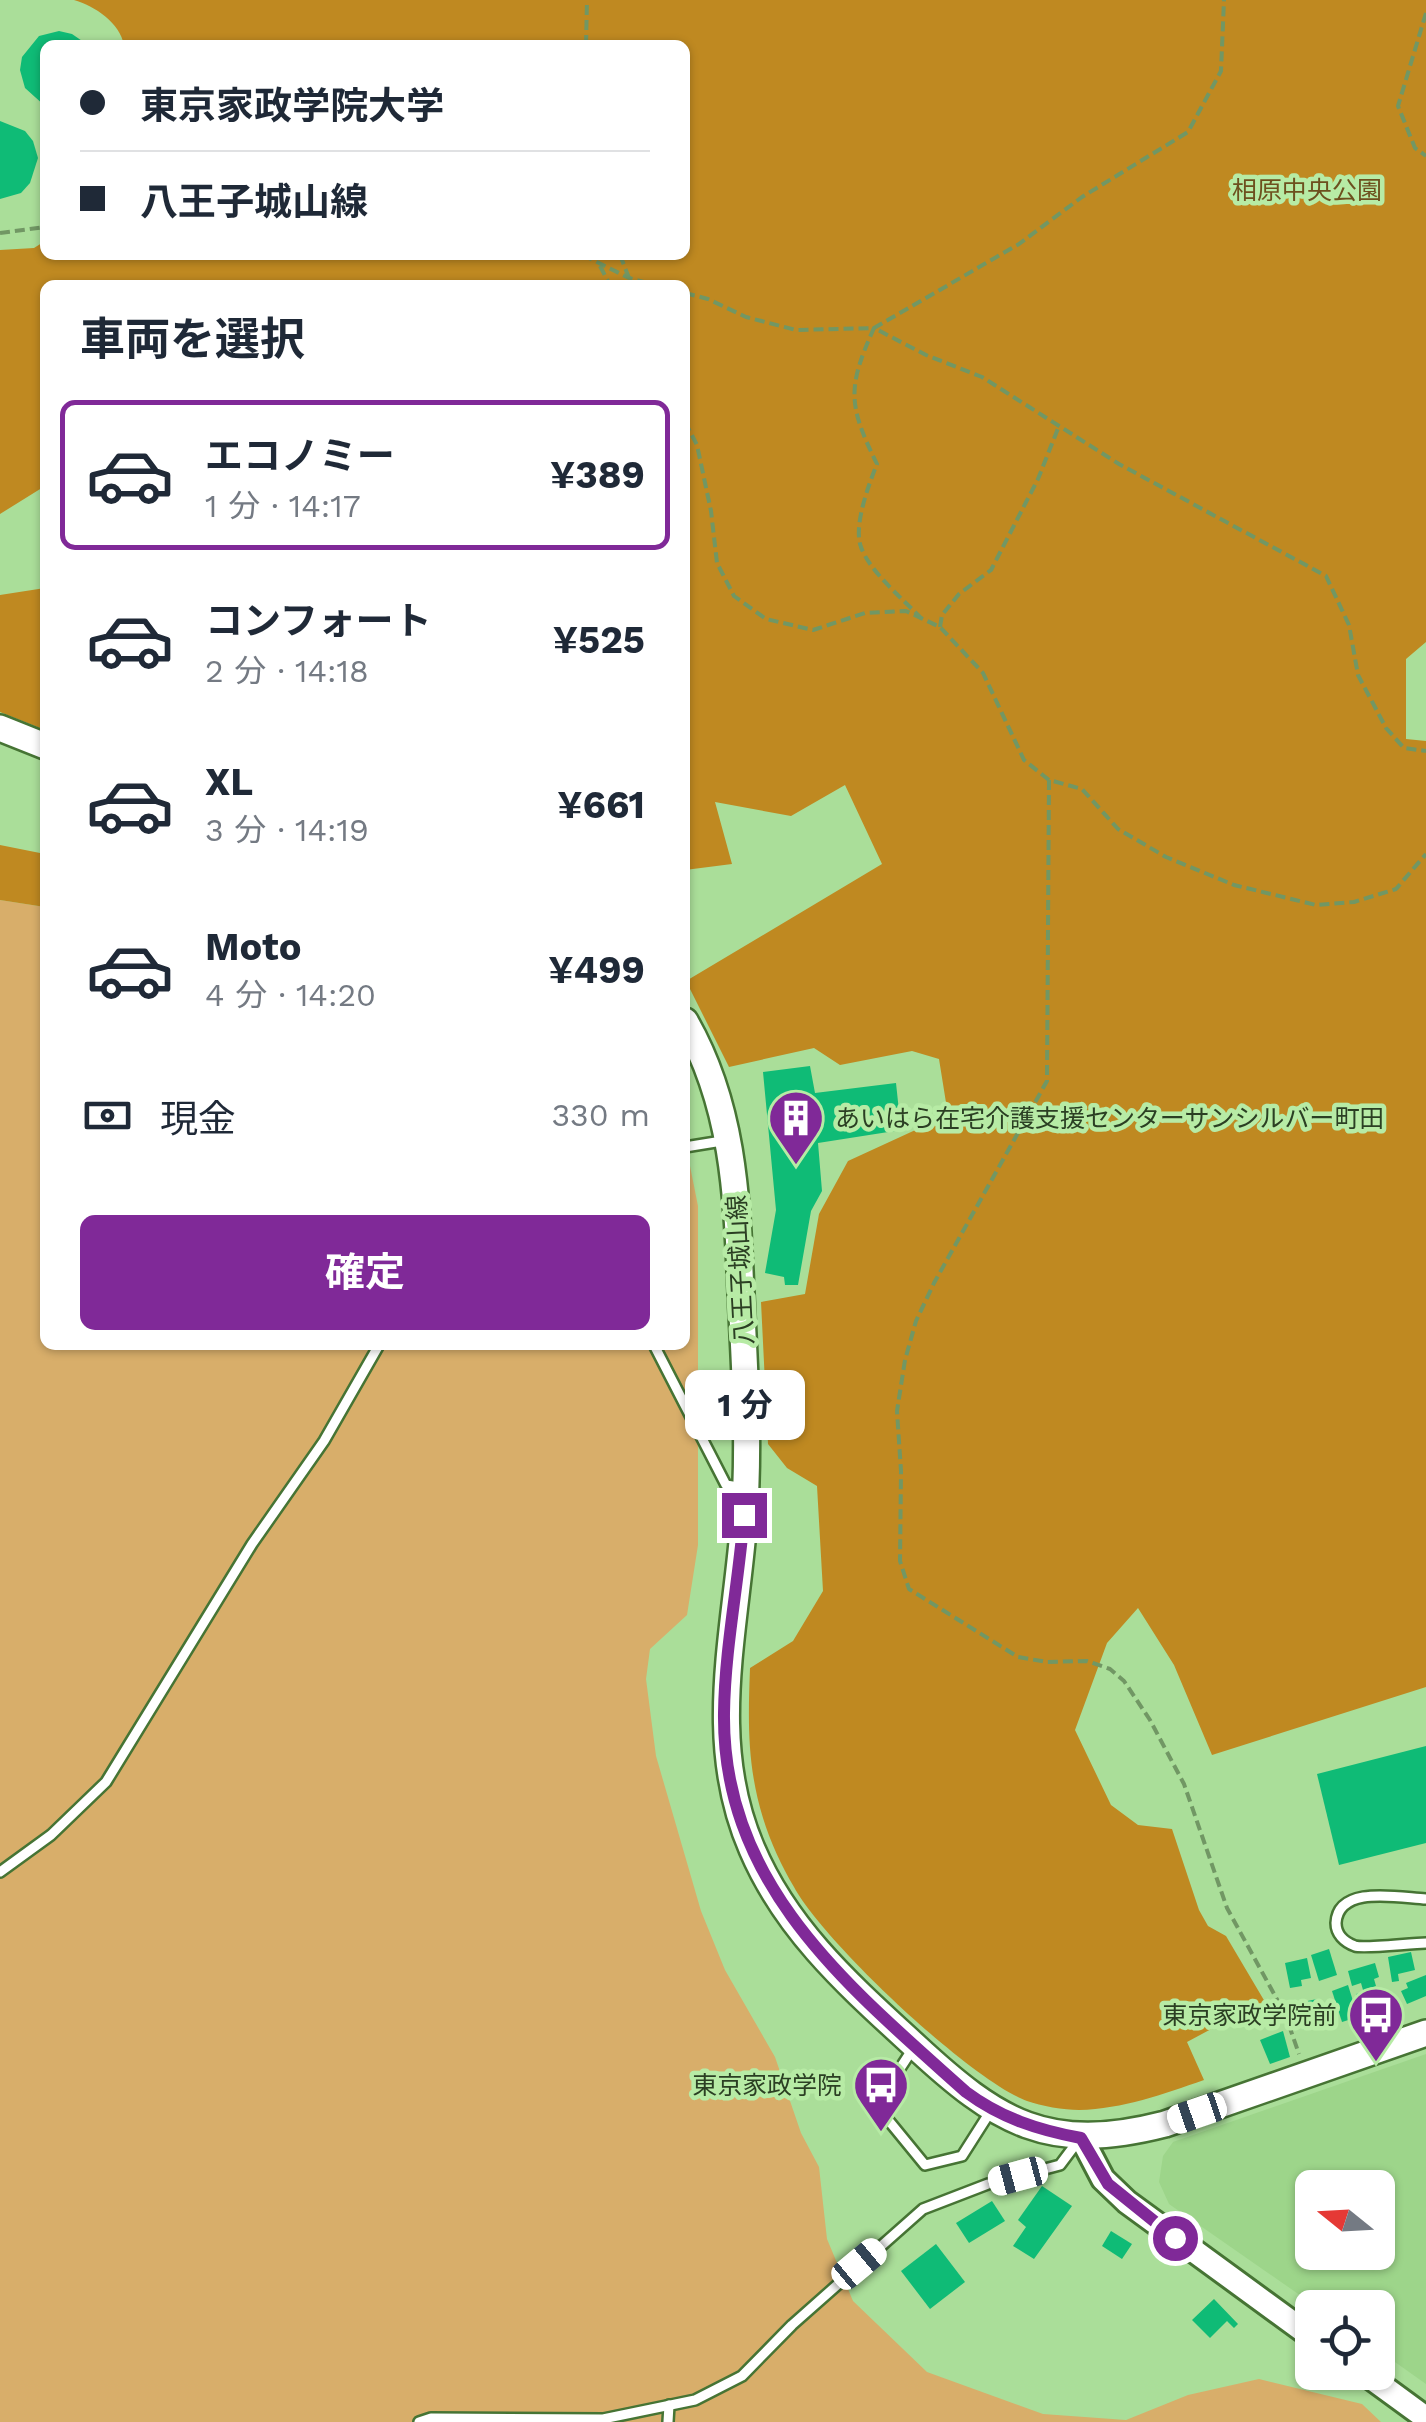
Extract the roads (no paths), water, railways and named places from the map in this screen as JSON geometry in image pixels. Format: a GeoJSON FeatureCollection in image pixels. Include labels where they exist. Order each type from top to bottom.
{"type":"FeatureCollection","features":[{"type":"Feature","properties":{"kind":"main road"},"geometry":{"type":"LineString","coordinates":[[0,728],[40,744]]}},
{"type":"Feature","properties":{"kind":"main road","name":"八王子城山線"},"geometry":{"type":"LineString","coordinates":[[690,1032],[713,1079],[730,1139],[736,1190],[747,1404],[746,1488],[726,1666],[724,1718],[729,1766],[750,1846],[802,1935],[827,1964],[966,2092],[991,2110],[1024,2125],[1081,2138],[1165,2124],[1426,2034]]}},
{"type":"Feature","properties":{"kind":"street"},"geometry":{"type":"LineString","coordinates":[[1081,2138],[1103,2179],[1127,2202],[1295,2324]]}},
{"type":"Feature","properties":{"kind":"street"},"geometry":{"type":"LineString","coordinates":[[1388,2390],[1426,2418]]}},
{"type":"Feature","properties":{"kind":"lane"},"geometry":{"type":"LineString","coordinates":[[690,1146],[730,1139]]}},
{"type":"Feature","properties":{"kind":"lane"},"geometry":{"type":"LineString","coordinates":[[0,1872],[52,1835],[106,1782],[252,1544],[324,1441],[376,1350]]}},
{"type":"Feature","properties":{"kind":"lane"},"geometry":{"type":"LineString","coordinates":[[657,1350],[726,1485],[746,1488]]}},
{"type":"Feature","properties":{"kind":"lane"},"geometry":{"type":"LineString","coordinates":[[1426,1899],[1349,1900],[1339,1912],[1336,1924],[1339,1935],[1356,1946],[1426,1944]]}},
{"type":"Feature","properties":{"kind":"lane"},"geometry":{"type":"LineString","coordinates":[[914,2046],[880,2099],[880,2110],[925,2165],[962,2156],[991,2110]]}},
{"type":"Feature","properties":{"kind":"lane"},"geometry":{"type":"LineString","coordinates":[[419,2422],[431,2418],[603,2419],[695,2400],[742,2376],[792,2325],[924,2209],[988,2184],[1060,2165],[1081,2138]]}},
{"type":"Feature","properties":{"kind":"lane"},"geometry":{"type":"LineString","coordinates":[[668,2422],[669,2405]]}},
{"type":"Feature","properties":{"kind":"place","name":"あいはら在宅介護支援センターサンシルバー町田"},"geometry":{"type":"Point","coordinates":[796,1167]}},
{"type":"Feature","properties":{"kind":"place","name":"東京家政学院前"},"geometry":{"type":"Point","coordinates":[1376,2064]}},
{"type":"Feature","properties":{"kind":"place","name":"東京家政学院"},"geometry":{"type":"Point","coordinates":[881,2134]}},
{"type":"Feature","properties":{"kind":"park label","name":"相原中央公園"},"geometry":{"type":"Point","coordinates":[1307,190]}}]}
